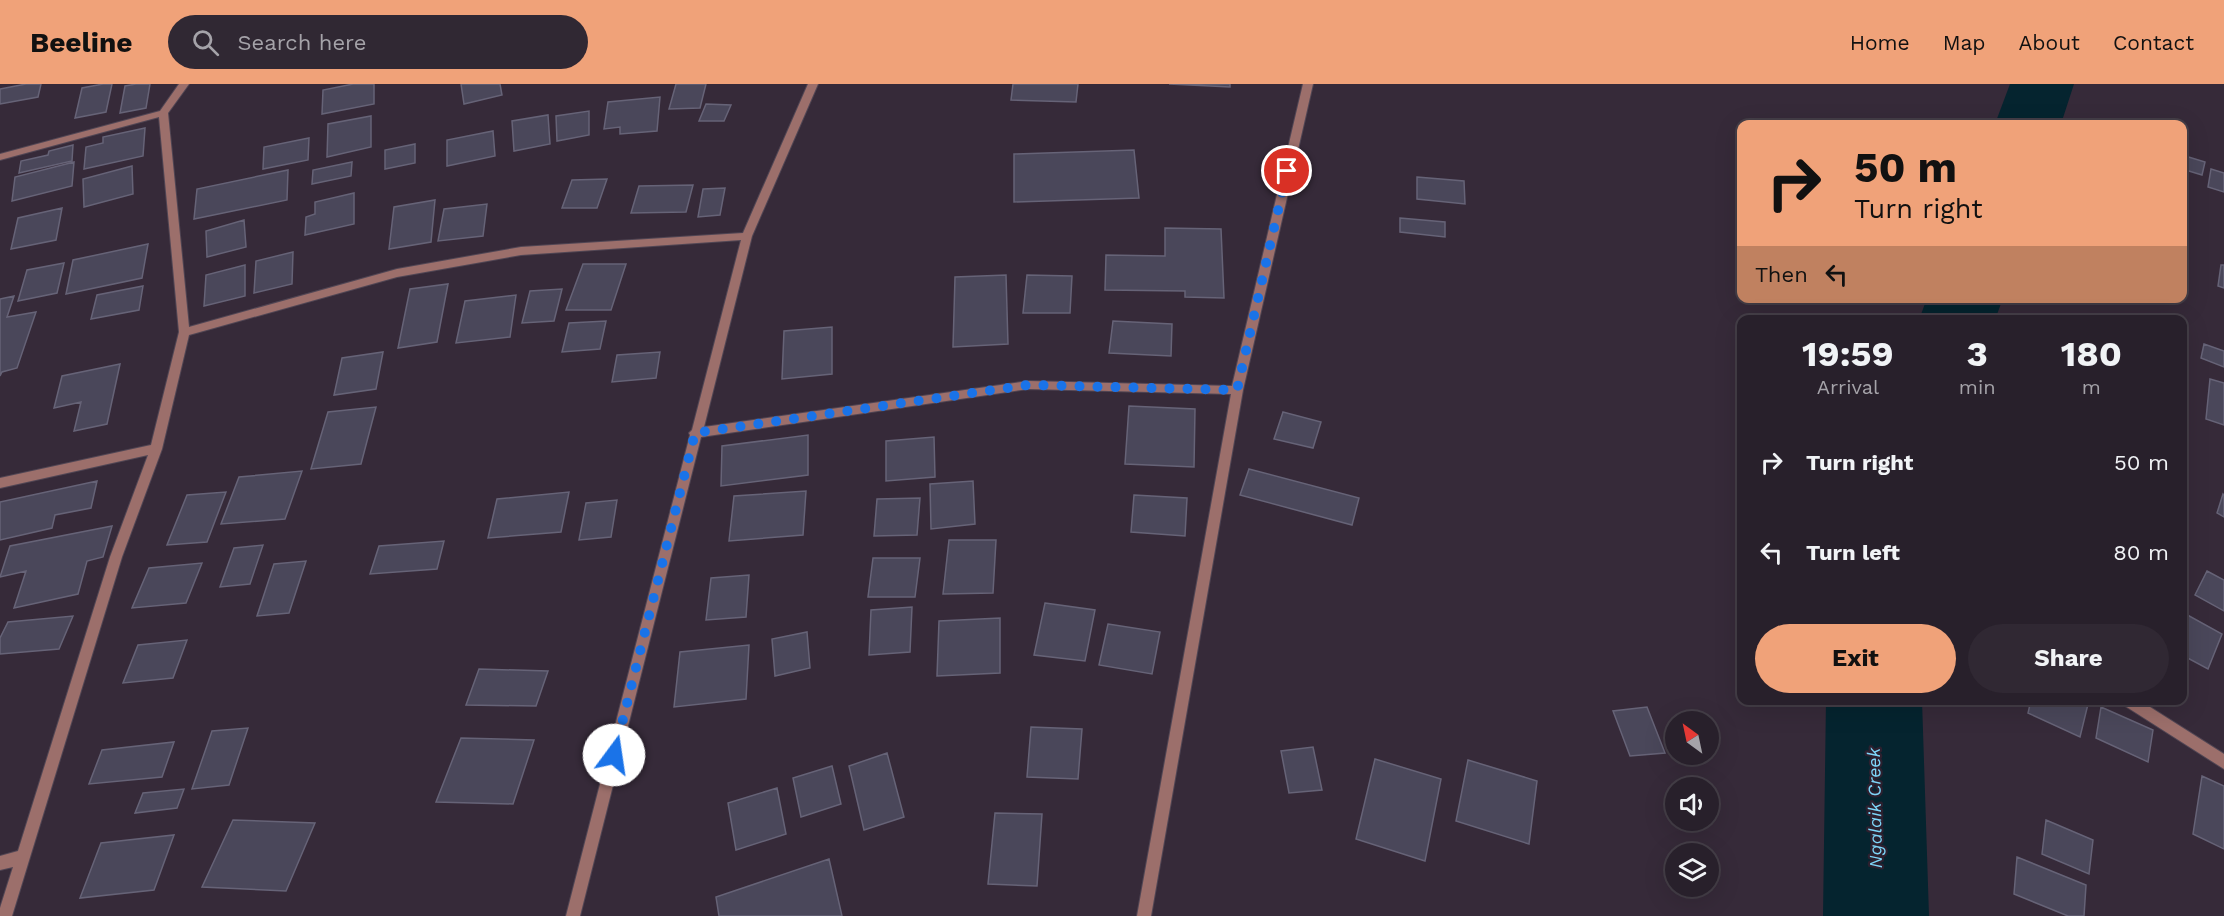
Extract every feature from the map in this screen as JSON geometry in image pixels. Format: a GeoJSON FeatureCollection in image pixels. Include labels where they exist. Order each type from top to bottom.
{"type":"FeatureCollection","features":[{"type":"Feature","properties":{"kind":"street"},"geometry":{"type":"LineString","coordinates":[[5,916],[116,557],[156,448],[184,332],[163,113],[183,84]]}},
{"type":"Feature","properties":{"kind":"street"},"geometry":{"type":"LineString","coordinates":[[573,916],[747,236],[813,84]]}},
{"type":"Feature","properties":{"kind":"street"},"geometry":{"type":"LineString","coordinates":[[1144,916],[1237,390],[1308,84]]}},
{"type":"Feature","properties":{"kind":"street"},"geometry":{"type":"LineString","coordinates":[[0,157],[163,113]]}},
{"type":"Feature","properties":{"kind":"street"},"geometry":{"type":"LineString","coordinates":[[184,332],[397,273],[521,251],[747,236]]}},
{"type":"Feature","properties":{"kind":"street"},"geometry":{"type":"LineString","coordinates":[[695,433],[1028,385],[1237,390]]}},
{"type":"Feature","properties":{"kind":"street"},"geometry":{"type":"LineString","coordinates":[[0,483],[156,448]]}},
{"type":"Feature","properties":{"kind":"street"},"geometry":{"type":"LineString","coordinates":[[2135,705],[2224,762]]}},
{"type":"Feature","properties":{"kind":"street"},"geometry":{"type":"LineString","coordinates":[[0,863],[22,857]]}},
{"type":"Feature","properties":{"kind":"building"},"geometry":{"type":"Polygon","coordinates":[[[26,84],[41,84],[38,97],[0,104],[0,89],[26,84]]]}},
{"type":"Feature","properties":{"kind":"building"},"geometry":{"type":"Polygon","coordinates":[[[112,84],[106,112],[75,118],[82,88],[112,84]]]}},
{"type":"Feature","properties":{"kind":"building"},"geometry":{"type":"Polygon","coordinates":[[[150,84],[146,108],[120,113],[125,86],[150,84]]]}},
{"type":"Feature","properties":{"kind":"building"},"geometry":{"type":"Polygon","coordinates":[[[353,84],[374,84],[374,104],[322,114],[323,90],[353,84]]]}},
{"type":"Feature","properties":{"kind":"building"},"geometry":{"type":"Polygon","coordinates":[[[461,84],[500,84],[502,95],[464,104],[461,84]]]}},
{"type":"Feature","properties":{"kind":"building"},"geometry":{"type":"Polygon","coordinates":[[[676,84],[706,84],[700,108],[669,109],[676,84]]]}},
{"type":"Feature","properties":{"kind":"building"},"geometry":{"type":"Polygon","coordinates":[[[1013,84],[1078,84],[1076,102],[1011,100],[1013,84]]]}},
{"type":"Feature","properties":{"kind":"building"},"geometry":{"type":"Polygon","coordinates":[[[1169,84],[1230,84],[1230,87],[1169,84]]]}},
{"type":"Feature","properties":{"kind":"building"},"geometry":{"type":"Polygon","coordinates":[[[660,97],[657,131],[620,134],[620,127],[604,129],[608,102],[660,97]]]}},
{"type":"Feature","properties":{"kind":"building"},"geometry":{"type":"Polygon","coordinates":[[[706,104],[731,105],[724,121],[699,121],[706,104]]]}},
{"type":"Feature","properties":{"kind":"building"},"geometry":{"type":"Polygon","coordinates":[[[589,111],[589,135],[557,141],[556,116],[589,111]]]}},
{"type":"Feature","properties":{"kind":"building"},"geometry":{"type":"Polygon","coordinates":[[[548,115],[550,144],[514,151],[512,121],[548,115]]]}},
{"type":"Feature","properties":{"kind":"building"},"geometry":{"type":"Polygon","coordinates":[[[371,116],[371,147],[327,157],[328,124],[371,116]]]}},
{"type":"Feature","properties":{"kind":"building"},"geometry":{"type":"Polygon","coordinates":[[[145,128],[143,156],[84,169],[86,147],[103,143],[103,137],[145,128]]]}},
{"type":"Feature","properties":{"kind":"building"},"geometry":{"type":"Polygon","coordinates":[[[493,131],[495,156],[447,166],[447,140],[493,131]]]}},
{"type":"Feature","properties":{"kind":"building"},"geometry":{"type":"Polygon","coordinates":[[[309,138],[308,160],[263,169],[264,147],[309,138]]]}},
{"type":"Feature","properties":{"kind":"building"},"geometry":{"type":"Polygon","coordinates":[[[415,144],[415,163],[385,169],[385,150],[415,144]]]}},
{"type":"Feature","properties":{"kind":"building"},"geometry":{"type":"Polygon","coordinates":[[[73,145],[72,161],[19,173],[21,161],[48,155],[49,151],[73,145]]]}},
{"type":"Feature","properties":{"kind":"building"},"geometry":{"type":"Polygon","coordinates":[[[1134,150],[1139,198],[1014,202],[1014,154],[1134,150]]]}},
{"type":"Feature","properties":{"kind":"building"},"geometry":{"type":"Polygon","coordinates":[[[2187,157],[2205,162],[2202,175],[2187,170],[2187,157]]]}},
{"type":"Feature","properties":{"kind":"building"},"geometry":{"type":"Polygon","coordinates":[[[74,162],[72,186],[12,201],[15,177],[74,162]]]}},
{"type":"Feature","properties":{"kind":"building"},"geometry":{"type":"Polygon","coordinates":[[[352,162],[351,176],[312,184],[313,170],[352,162]]]}},
{"type":"Feature","properties":{"kind":"building"},"geometry":{"type":"Polygon","coordinates":[[[132,166],[133,194],[84,207],[83,179],[132,166]]]}},
{"type":"Feature","properties":{"kind":"building"},"geometry":{"type":"Polygon","coordinates":[[[2211,169],[2224,173],[2224,192],[2208,187],[2211,169]]]}},
{"type":"Feature","properties":{"kind":"building"},"geometry":{"type":"Polygon","coordinates":[[[288,170],[287,200],[194,219],[197,189],[288,170]]]}},
{"type":"Feature","properties":{"kind":"building"},"geometry":{"type":"Polygon","coordinates":[[[1417,177],[1464,181],[1465,204],[1417,199],[1417,177]]]}},
{"type":"Feature","properties":{"kind":"building"},"geometry":{"type":"Polygon","coordinates":[[[607,179],[597,208],[562,208],[572,180],[607,179]]]}},
{"type":"Feature","properties":{"kind":"building"},"geometry":{"type":"Polygon","coordinates":[[[693,185],[686,212],[631,213],[639,186],[693,185]]]}},
{"type":"Feature","properties":{"kind":"building"},"geometry":{"type":"Polygon","coordinates":[[[725,188],[720,215],[698,217],[703,189],[725,188]]]}},
{"type":"Feature","properties":{"kind":"building"},"geometry":{"type":"Polygon","coordinates":[[[354,193],[354,224],[305,235],[306,217],[315,214],[315,202],[354,193]]]}},
{"type":"Feature","properties":{"kind":"building"},"geometry":{"type":"Polygon","coordinates":[[[435,200],[431,242],[389,249],[394,207],[435,200]]]}},
{"type":"Feature","properties":{"kind":"building"},"geometry":{"type":"Polygon","coordinates":[[[487,204],[483,236],[438,241],[444,209],[487,204]]]}},
{"type":"Feature","properties":{"kind":"building"},"geometry":{"type":"Polygon","coordinates":[[[62,208],[56,240],[11,249],[18,218],[62,208]]]}},
{"type":"Feature","properties":{"kind":"building"},"geometry":{"type":"Polygon","coordinates":[[[1400,218],[1445,222],[1445,237],[1400,232],[1400,218]]]}},
{"type":"Feature","properties":{"kind":"building"},"geometry":{"type":"Polygon","coordinates":[[[244,220],[246,247],[207,257],[206,231],[244,220]]]}},
{"type":"Feature","properties":{"kind":"building"},"geometry":{"type":"Polygon","coordinates":[[[1165,228],[1221,229],[1224,298],[1185,297],[1185,291],[1105,290],[1106,255],[1165,256],[1165,228]]]}},
{"type":"Feature","properties":{"kind":"building"},"geometry":{"type":"Polygon","coordinates":[[[148,244],[142,278],[66,294],[73,260],[148,244]]]}},
{"type":"Feature","properties":{"kind":"building"},"geometry":{"type":"Polygon","coordinates":[[[293,252],[292,284],[254,293],[256,261],[293,252]]]}},
{"type":"Feature","properties":{"kind":"building"},"geometry":{"type":"Polygon","coordinates":[[[64,263],[57,293],[18,301],[27,270],[64,263]]]}},
{"type":"Feature","properties":{"kind":"building"},"geometry":{"type":"Polygon","coordinates":[[[583,264],[626,264],[611,310],[566,310],[583,264]]]}},
{"type":"Feature","properties":{"kind":"building"},"geometry":{"type":"Polygon","coordinates":[[[245,265],[245,296],[204,306],[206,275],[245,265]]]}},
{"type":"Feature","properties":{"kind":"building"},"geometry":{"type":"Polygon","coordinates":[[[2221,265],[2224,265],[2224,288],[2218,286],[2221,265]]]}},
{"type":"Feature","properties":{"kind":"building"},"geometry":{"type":"Polygon","coordinates":[[[1006,275],[1008,344],[953,347],[955,277],[1006,275]]]}},
{"type":"Feature","properties":{"kind":"building"},"geometry":{"type":"Polygon","coordinates":[[[1027,275],[1072,276],[1070,313],[1023,313],[1027,275]]]}},
{"type":"Feature","properties":{"kind":"building"},"geometry":{"type":"Polygon","coordinates":[[[448,284],[437,342],[398,348],[410,289],[448,284]]]}},
{"type":"Feature","properties":{"kind":"building"},"geometry":{"type":"Polygon","coordinates":[[[143,286],[139,310],[91,319],[97,295],[143,286]]]}},
{"type":"Feature","properties":{"kind":"building"},"geometry":{"type":"Polygon","coordinates":[[[562,289],[554,321],[522,323],[530,291],[562,289]]]}},
{"type":"Feature","properties":{"kind":"building"},"geometry":{"type":"Polygon","coordinates":[[[516,295],[510,337],[456,343],[465,301],[516,295]]]}},
{"type":"Feature","properties":{"kind":"building"},"geometry":{"type":"Polygon","coordinates":[[[14,296],[7,317],[36,312],[17,368],[2,372],[0,376],[0,299],[14,296]]]}},
{"type":"Feature","properties":{"kind":"building"},"geometry":{"type":"Polygon","coordinates":[[[606,321],[600,349],[562,352],[569,323],[606,321]]]}},
{"type":"Feature","properties":{"kind":"building"},"geometry":{"type":"Polygon","coordinates":[[[1113,321],[1172,324],[1171,356],[1109,353],[1113,321]]]}},
{"type":"Feature","properties":{"kind":"building"},"geometry":{"type":"Polygon","coordinates":[[[832,327],[832,374],[782,379],[784,331],[832,327]]]}},
{"type":"Feature","properties":{"kind":"building"},"geometry":{"type":"Polygon","coordinates":[[[2204,344],[2224,351],[2224,367],[2201,358],[2204,344]]]}},
{"type":"Feature","properties":{"kind":"building"},"geometry":{"type":"Polygon","coordinates":[[[383,352],[376,389],[334,395],[342,358],[383,352]]]}},
{"type":"Feature","properties":{"kind":"building"},"geometry":{"type":"Polygon","coordinates":[[[660,352],[656,378],[612,382],[617,355],[660,352]]]}},
{"type":"Feature","properties":{"kind":"building"},"geometry":{"type":"Polygon","coordinates":[[[120,364],[107,424],[74,431],[81,402],[54,408],[62,376],[120,364]]]}},
{"type":"Feature","properties":{"kind":"building"},"geometry":{"type":"Polygon","coordinates":[[[2210,379],[2224,383],[2224,425],[2206,419],[2210,379]]]}},
{"type":"Feature","properties":{"kind":"building"},"geometry":{"type":"Polygon","coordinates":[[[1129,406],[1195,409],[1194,467],[1125,464],[1129,406]]]}},
{"type":"Feature","properties":{"kind":"building"},"geometry":{"type":"Polygon","coordinates":[[[376,407],[361,464],[311,469],[328,412],[376,407]]]}},
{"type":"Feature","properties":{"kind":"building"},"geometry":{"type":"Polygon","coordinates":[[[1283,412],[1321,422],[1313,448],[1274,439],[1283,412]]]}},
{"type":"Feature","properties":{"kind":"building"},"geometry":{"type":"Polygon","coordinates":[[[808,435],[808,475],[721,486],[722,446],[808,435]]]}},
{"type":"Feature","properties":{"kind":"building"},"geometry":{"type":"Polygon","coordinates":[[[934,437],[935,477],[886,481],[886,441],[934,437]]]}},
{"type":"Feature","properties":{"kind":"building"},"geometry":{"type":"Polygon","coordinates":[[[1249,469],[1359,498],[1352,525],[1240,495],[1249,469]]]}},
{"type":"Feature","properties":{"kind":"building"},"geometry":{"type":"Polygon","coordinates":[[[302,471],[285,519],[221,524],[239,477],[302,471]]]}},
{"type":"Feature","properties":{"kind":"building"},"geometry":{"type":"Polygon","coordinates":[[[97,481],[91,508],[55,515],[52,528],[0,540],[0,502],[97,481]]]}},
{"type":"Feature","properties":{"kind":"building"},"geometry":{"type":"Polygon","coordinates":[[[973,481],[975,524],[931,529],[930,484],[973,481]]]}},
{"type":"Feature","properties":{"kind":"building"},"geometry":{"type":"Polygon","coordinates":[[[806,491],[803,535],[729,541],[734,496],[806,491]]]}},
{"type":"Feature","properties":{"kind":"building"},"geometry":{"type":"Polygon","coordinates":[[[226,492],[207,542],[167,545],[187,495],[226,492]]]}},
{"type":"Feature","properties":{"kind":"building"},"geometry":{"type":"Polygon","coordinates":[[[569,492],[561,532],[488,538],[497,499],[569,492]]]}},
{"type":"Feature","properties":{"kind":"building"},"geometry":{"type":"Polygon","coordinates":[[[1134,495],[1187,498],[1185,536],[1131,532],[1134,495]]]}},
{"type":"Feature","properties":{"kind":"building"},"geometry":{"type":"Polygon","coordinates":[[[2224,495],[2224,517],[2217,513],[2224,495]]]}},
{"type":"Feature","properties":{"kind":"building"},"geometry":{"type":"Polygon","coordinates":[[[920,498],[917,535],[874,536],[877,499],[920,498]]]}},
{"type":"Feature","properties":{"kind":"building"},"geometry":{"type":"Polygon","coordinates":[[[617,500],[611,537],[579,540],[586,503],[617,500]]]}},
{"type":"Feature","properties":{"kind":"building"},"geometry":{"type":"Polygon","coordinates":[[[112,526],[103,557],[87,561],[78,594],[14,608],[26,571],[0,577],[10,546],[112,526]]]}},
{"type":"Feature","properties":{"kind":"building"},"geometry":{"type":"Polygon","coordinates":[[[949,540],[996,540],[993,593],[943,594],[949,540]]]}},
{"type":"Feature","properties":{"kind":"building"},"geometry":{"type":"Polygon","coordinates":[[[444,541],[437,569],[370,574],[379,546],[444,541]]]}},
{"type":"Feature","properties":{"kind":"building"},"geometry":{"type":"Polygon","coordinates":[[[263,545],[250,584],[220,587],[234,548],[263,545]]]}},
{"type":"Feature","properties":{"kind":"building"},"geometry":{"type":"Polygon","coordinates":[[[873,558],[920,558],[915,597],[868,597],[873,558]]]}},
{"type":"Feature","properties":{"kind":"building"},"geometry":{"type":"Polygon","coordinates":[[[306,561],[289,613],[257,616],[274,564],[306,561]]]}},
{"type":"Feature","properties":{"kind":"building"},"geometry":{"type":"Polygon","coordinates":[[[202,563],[186,603],[132,608],[149,568],[202,563]]]}},
{"type":"Feature","properties":{"kind":"building"},"geometry":{"type":"Polygon","coordinates":[[[2207,571],[2224,580],[2224,611],[2195,595],[2207,571]]]}},
{"type":"Feature","properties":{"kind":"building"},"geometry":{"type":"Polygon","coordinates":[[[749,575],[746,617],[706,620],[711,578],[749,575]]]}},
{"type":"Feature","properties":{"kind":"building"},"geometry":{"type":"Polygon","coordinates":[[[1045,603],[1095,610],[1085,661],[1034,655],[1045,603]]]}},
{"type":"Feature","properties":{"kind":"building"},"geometry":{"type":"Polygon","coordinates":[[[912,607],[910,652],[869,655],[871,610],[912,607]]]}},
{"type":"Feature","properties":{"kind":"building"},"geometry":{"type":"Polygon","coordinates":[[[2187,615],[2222,634],[2208,669],[2187,658],[2187,615]]]}},
{"type":"Feature","properties":{"kind":"building"},"geometry":{"type":"Polygon","coordinates":[[[73,616],[59,649],[0,654],[0,638],[8,622],[73,616]]]}},
{"type":"Feature","properties":{"kind":"building"},"geometry":{"type":"Polygon","coordinates":[[[1000,618],[1000,673],[937,676],[939,621],[1000,618]]]}},
{"type":"Feature","properties":{"kind":"building"},"geometry":{"type":"Polygon","coordinates":[[[1108,624],[1160,632],[1152,674],[1099,665],[1108,624]]]}},
{"type":"Feature","properties":{"kind":"building"},"geometry":{"type":"Polygon","coordinates":[[[807,632],[810,668],[775,676],[772,639],[807,632]]]}},
{"type":"Feature","properties":{"kind":"building"},"geometry":{"type":"Polygon","coordinates":[[[187,640],[173,678],[123,683],[138,645],[187,640]]]}},
{"type":"Feature","properties":{"kind":"building"},"geometry":{"type":"Polygon","coordinates":[[[749,645],[746,699],[674,707],[680,652],[749,645]]]}},
{"type":"Feature","properties":{"kind":"building"},"geometry":{"type":"Polygon","coordinates":[[[479,669],[548,671],[536,706],[466,705],[479,669]]]}},
{"type":"Feature","properties":{"kind":"building"},"geometry":{"type":"Polygon","coordinates":[[[2030,705],[2088,705],[2080,737],[2028,713],[2030,705]]]}},
{"type":"Feature","properties":{"kind":"building"},"geometry":{"type":"Polygon","coordinates":[[[1647,707],[1665,753],[1630,756],[1613,711],[1647,707]]]}},
{"type":"Feature","properties":{"kind":"building"},"geometry":{"type":"Polygon","coordinates":[[[2101,707],[2153,730],[2148,762],[2096,738],[2101,707]]]}},
{"type":"Feature","properties":{"kind":"building"},"geometry":{"type":"Polygon","coordinates":[[[1031,727],[1082,729],[1078,779],[1027,777],[1031,727]]]}},
{"type":"Feature","properties":{"kind":"building"},"geometry":{"type":"Polygon","coordinates":[[[248,728],[229,785],[192,789],[212,731],[248,728]]]}},
{"type":"Feature","properties":{"kind":"building"},"geometry":{"type":"Polygon","coordinates":[[[461,738],[534,740],[513,804],[436,802],[461,738]]]}},
{"type":"Feature","properties":{"kind":"building"},"geometry":{"type":"Polygon","coordinates":[[[174,742],[162,777],[89,784],[102,750],[174,742]]]}},
{"type":"Feature","properties":{"kind":"building"},"geometry":{"type":"Polygon","coordinates":[[[1313,747],[1322,790],[1289,793],[1281,751],[1313,747]]]}},
{"type":"Feature","properties":{"kind":"building"},"geometry":{"type":"Polygon","coordinates":[[[887,753],[904,817],[864,830],[849,766],[887,753]]]}},
{"type":"Feature","properties":{"kind":"building"},"geometry":{"type":"Polygon","coordinates":[[[1375,759],[1441,779],[1425,861],[1356,839],[1375,759]]]}},
{"type":"Feature","properties":{"kind":"building"},"geometry":{"type":"Polygon","coordinates":[[[1468,760],[1537,781],[1529,844],[1456,821],[1468,760]]]}},
{"type":"Feature","properties":{"kind":"building"},"geometry":{"type":"Polygon","coordinates":[[[832,766],[841,804],[801,817],[793,778],[832,766]]]}},
{"type":"Feature","properties":{"kind":"building"},"geometry":{"type":"Polygon","coordinates":[[[2202,776],[2224,786],[2224,849],[2193,834],[2202,776]]]}},
{"type":"Feature","properties":{"kind":"building"},"geometry":{"type":"Polygon","coordinates":[[[777,788],[786,834],[736,850],[728,803],[777,788]]]}},
{"type":"Feature","properties":{"kind":"building"},"geometry":{"type":"Polygon","coordinates":[[[184,789],[177,808],[135,813],[143,793],[184,789]]]}},
{"type":"Feature","properties":{"kind":"building"},"geometry":{"type":"Polygon","coordinates":[[[995,813],[1042,814],[1037,886],[988,884],[995,813]]]}},
{"type":"Feature","properties":{"kind":"building"},"geometry":{"type":"Polygon","coordinates":[[[233,820],[315,823],[286,891],[202,887],[233,820]]]}},
{"type":"Feature","properties":{"kind":"building"},"geometry":{"type":"Polygon","coordinates":[[[2046,820],[2093,840],[2089,874],[2042,854],[2046,820]]]}},
{"type":"Feature","properties":{"kind":"building"},"geometry":{"type":"Polygon","coordinates":[[[174,835],[154,890],[80,898],[101,843],[174,835]]]}},
{"type":"Feature","properties":{"kind":"building"},"geometry":{"type":"Polygon","coordinates":[[[2017,857],[2086,885],[2084,916],[2068,916],[2014,894],[2017,857]]]}},
{"type":"Feature","properties":{"kind":"building"},"geometry":{"type":"Polygon","coordinates":[[[829,859],[842,916],[719,916],[716,897],[829,859]]]}},
{"type":"Feature","properties":{"kind":"waterway","name":"Ngalaik Creek"},"geometry":{"type":"LineString","coordinates":[[2029,120],[2042,84]]}},
{"type":"Feature","properties":{"kind":"waterway","name":"Ngalaik Creek"},"geometry":{"type":"LineString","coordinates":[[1959,315],[1963,303]]}},
{"type":"Feature","properties":{"kind":"waterway","name":"Ngalaik Creek"},"geometry":{"type":"LineString","coordinates":[[1874,705],[1876,916]]}},
{"type":"Feature","properties":{"kind":"route"},"geometry":{"type":"LineString","coordinates":[[614,755],[695,433],[1028,385],[1237,390],[1287,171]]}}]}
